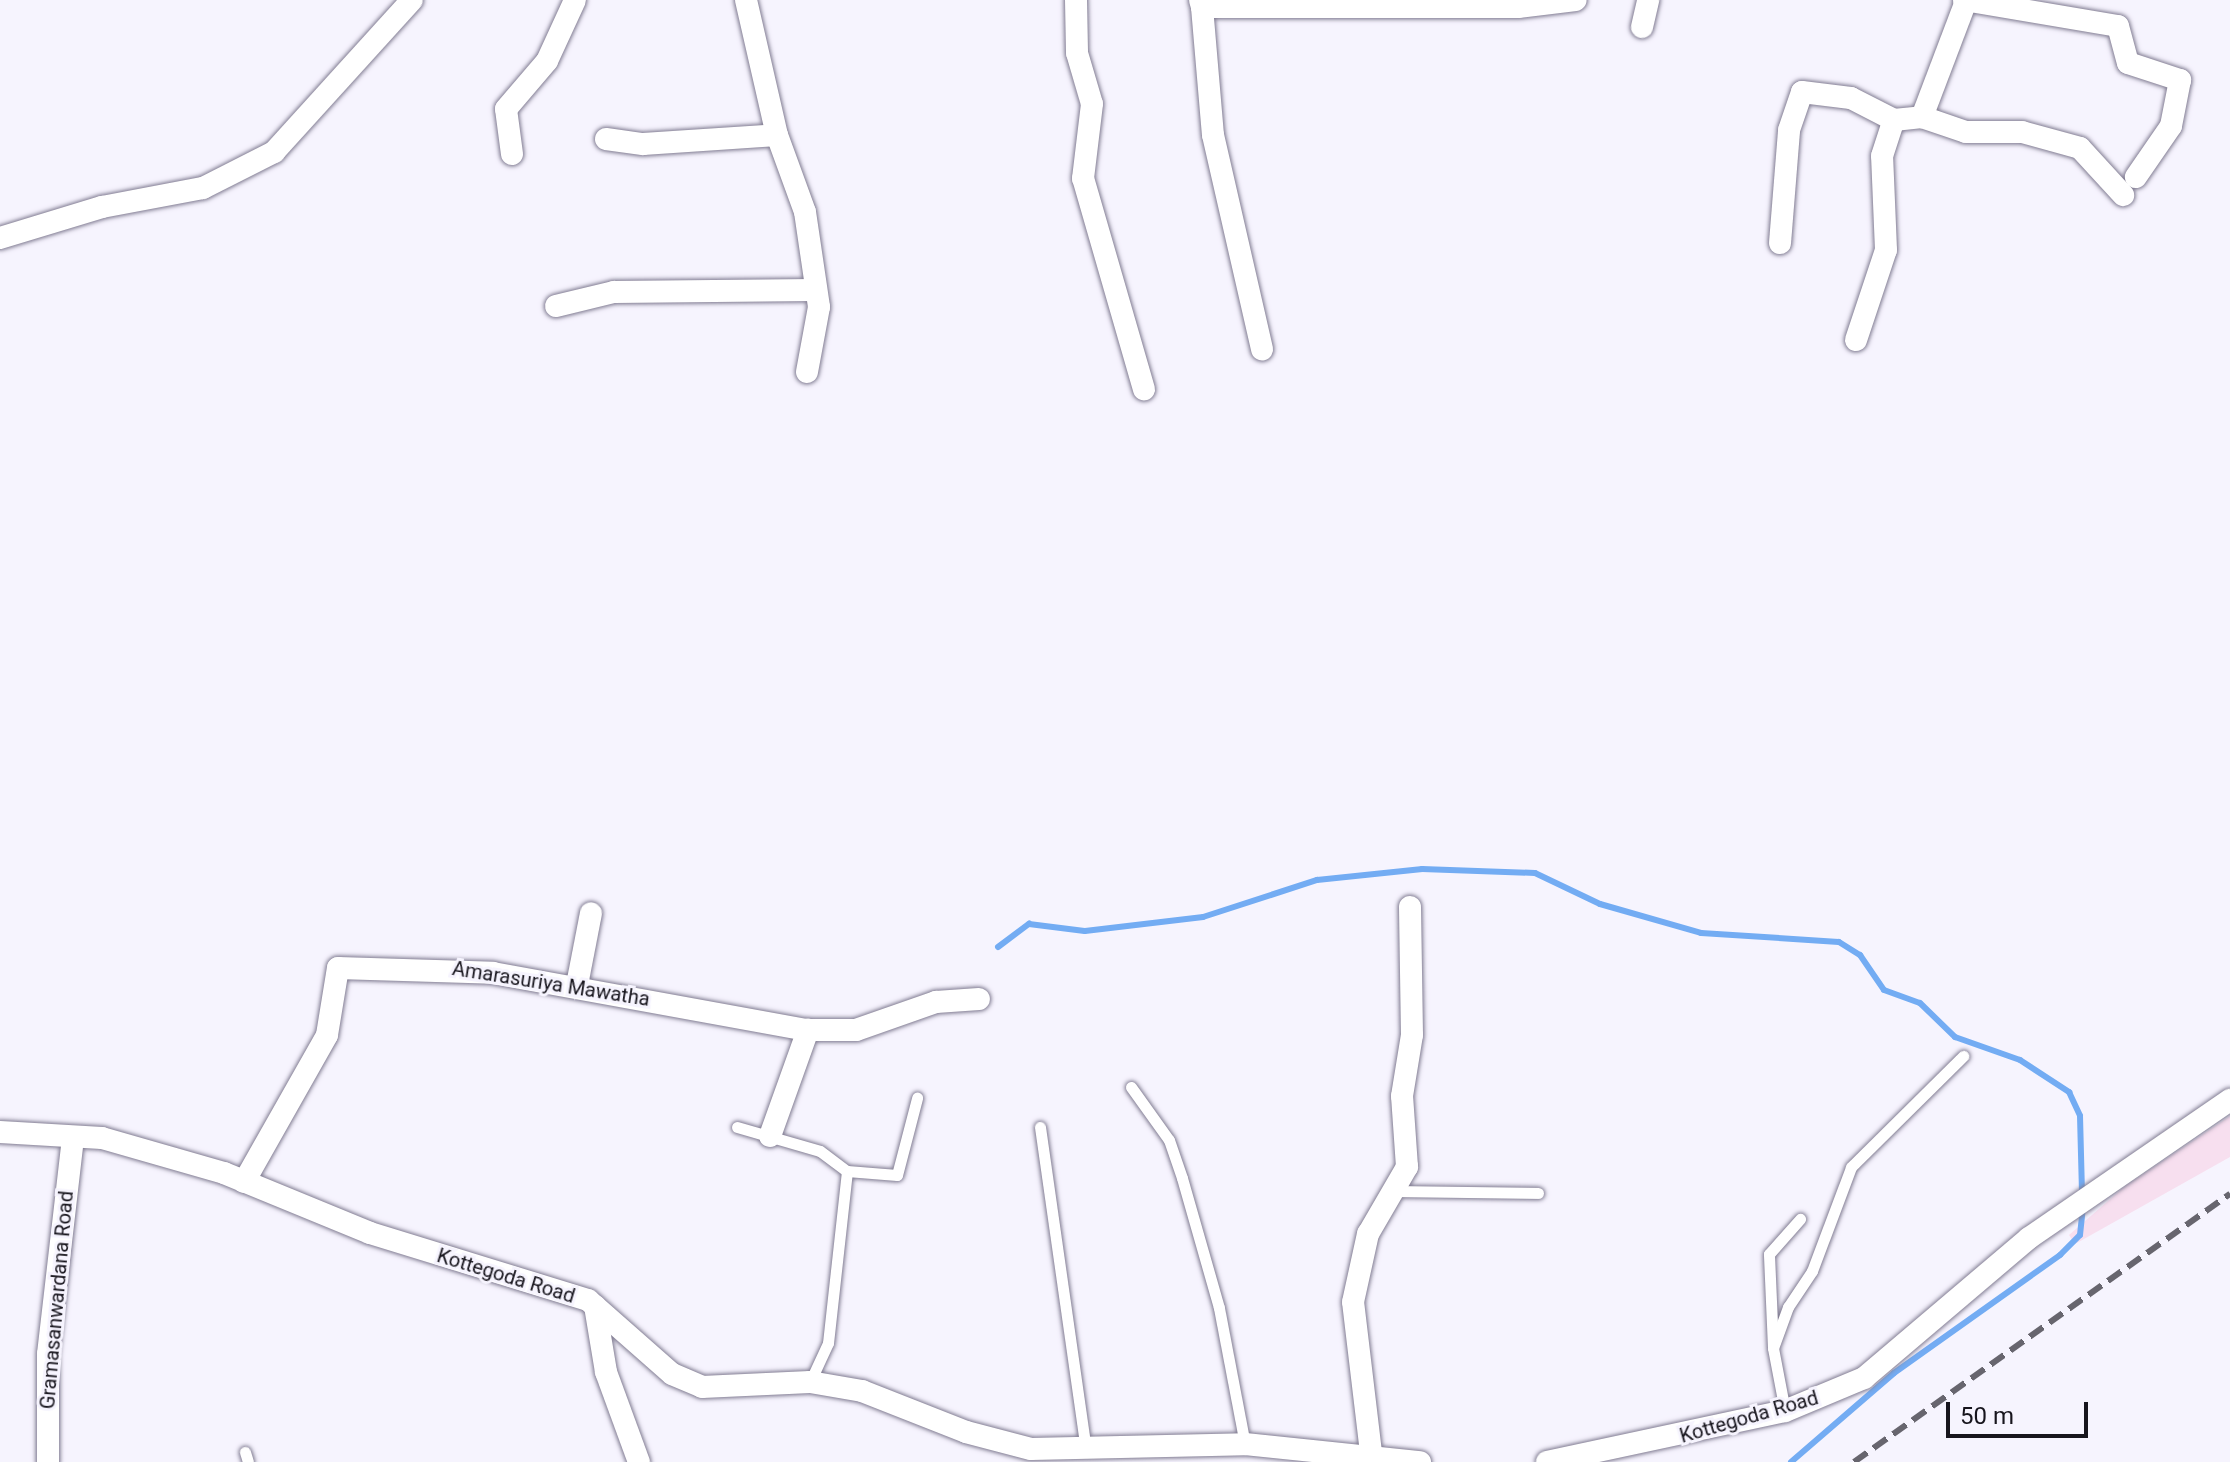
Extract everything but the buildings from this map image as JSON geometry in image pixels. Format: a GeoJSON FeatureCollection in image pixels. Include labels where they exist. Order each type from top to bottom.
{"type":"FeatureCollection","features":[{"type":"Feature","properties":{"kind":"street"},"geometry":{"type":"LineString","coordinates":[[0,238],[102,207],[203,188],[274,152],[412,0]]}},
{"type":"Feature","properties":{"kind":"street"},"geometry":{"type":"LineString","coordinates":[[512,154],[506,109],[547,61],[575,0]]}},
{"type":"Feature","properties":{"kind":"street"},"geometry":{"type":"LineString","coordinates":[[746,0],[777,135],[805,212],[814,290],[819,307],[807,372]]}},
{"type":"Feature","properties":{"kind":"street"},"geometry":{"type":"LineString","coordinates":[[1076,0],[1077,53],[1092,104],[1083,178],[1144,389]]}},
{"type":"Feature","properties":{"kind":"street"},"geometry":{"type":"LineString","coordinates":[[1262,349],[1213,135],[1201,3],[1518,7],[1576,0]]}},
{"type":"Feature","properties":{"kind":"street"},"geometry":{"type":"LineString","coordinates":[[1642,27],[1648,0]]}},
{"type":"Feature","properties":{"kind":"street"},"geometry":{"type":"LineString","coordinates":[[1780,243],[1789,130],[1802,92],[1851,98],[1894,120],[1922,117],[1966,132],[2022,132],[2080,148],[2129,186],[2171,126],[2180,80],[2128,63],[2118,26],[1965,2],[1922,117]]}},
{"type":"Feature","properties":{"kind":"street"},"geometry":{"type":"LineString","coordinates":[[1856,340],[1886,250],[1882,156],[1894,120]]}},
{"type":"Feature","properties":{"kind":"street"},"geometry":{"type":"LineString","coordinates":[[606,139],[643,144],[777,135]]}},
{"type":"Feature","properties":{"kind":"street"},"geometry":{"type":"LineString","coordinates":[[556,306],[614,292],[814,290]]}},
{"type":"Feature","properties":{"kind":"street"},"geometry":{"type":"LineString","coordinates":[[1372,1461],[1353,1302],[1368,1234],[1397,1191],[1407,1167],[1402,1096],[1412,1035],[1410,907]]}},
{"type":"Feature","properties":{"kind":"street"},"geometry":{"type":"LineString","coordinates":[[577,985],[591,913]]}},
{"type":"Feature","properties":{"kind":"street","name":"Amarasuriya Mawatha"},"geometry":{"type":"LineString","coordinates":[[244,1182],[327,1035],[338,968],[438,967],[577,985],[808,1030],[856,1030],[936,1002],[979,999]]}},
{"type":"Feature","properties":{"kind":"street"},"geometry":{"type":"LineString","coordinates":[[770,1136],[808,1030]]}},
{"type":"Feature","properties":{"kind":"street","name":"Kottegoda Road"},"geometry":{"type":"LineString","coordinates":[[1547,1462],[1785,1411],[1884,1365],[2083,1198],[2230,1100]]}},
{"type":"Feature","properties":{"kind":"street","name":"Kottegoda Road"},"geometry":{"type":"LineString","coordinates":[[0,1132],[102,1138],[244,1182],[370,1233],[595,1306],[672,1374],[702,1387],[810,1382],[862,1391],[986,1439],[1086,1451],[1245,1444],[1328,1459],[1420,1462]]}},
{"type":"Feature","properties":{"kind":"street","name":"Gramasanwardana Road"},"geometry":{"type":"LineString","coordinates":[[48,1462],[48,1354],[73,1138]]}},
{"type":"Feature","properties":{"kind":"street"},"geometry":{"type":"LineString","coordinates":[[595,1306],[606,1372],[639,1462]]}},
{"type":"Feature","properties":{"kind":"lane"},"geometry":{"type":"LineString","coordinates":[[1773,1348],[1812,1271],[1851,1167],[1963,1056]]}},
{"type":"Feature","properties":{"kind":"lane"},"geometry":{"type":"LineString","coordinates":[[1131,1087],[1169,1140],[1182,1178],[1219,1308],[1245,1444]]}},
{"type":"Feature","properties":{"kind":"lane"},"geometry":{"type":"LineString","coordinates":[[737,1127],[820,1151],[847,1171],[897,1175],[917,1098]]}},
{"type":"Feature","properties":{"kind":"lane"},"geometry":{"type":"LineString","coordinates":[[1040,1127],[1086,1451]]}},
{"type":"Feature","properties":{"kind":"lane"},"geometry":{"type":"LineString","coordinates":[[810,1382],[828,1343],[847,1171]]}},
{"type":"Feature","properties":{"kind":"lane"},"geometry":{"type":"LineString","coordinates":[[1397,1191],[1538,1193]]}},
{"type":"Feature","properties":{"kind":"lane"},"geometry":{"type":"LineString","coordinates":[[1785,1411],[1773,1348],[1769,1254],[1800,1219]]}},
{"type":"Feature","properties":{"kind":"shaded area"},"geometry":{"type":"Polygon","coordinates":[[[2230,1116],[2230,1157],[2075,1244],[2069,1235],[2124,1187],[2230,1116]]]}},
{"type":"Feature","properties":{"kind":"waterway"},"geometry":{"type":"LineString","coordinates":[[998,947],[1029,924],[1085,931],[1203,917],[1317,880],[1422,869],[1535,873],[1600,904],[1701,933],[1839,942],[1860,955],[1884,990],[1920,1003],[1955,1037],[2020,1060],[2069,1092],[2080,1116],[2082,1195]]}},
{"type":"Feature","properties":{"kind":"waterway"},"geometry":{"type":"LineString","coordinates":[[1791,1462],[1894,1373],[2060,1255],[2080,1235],[2083,1206]]}},
{"type":"Feature","properties":{"kind":"railway"},"geometry":{"type":"LineString","coordinates":[[1854,1462],[2230,1194]]}}]}
